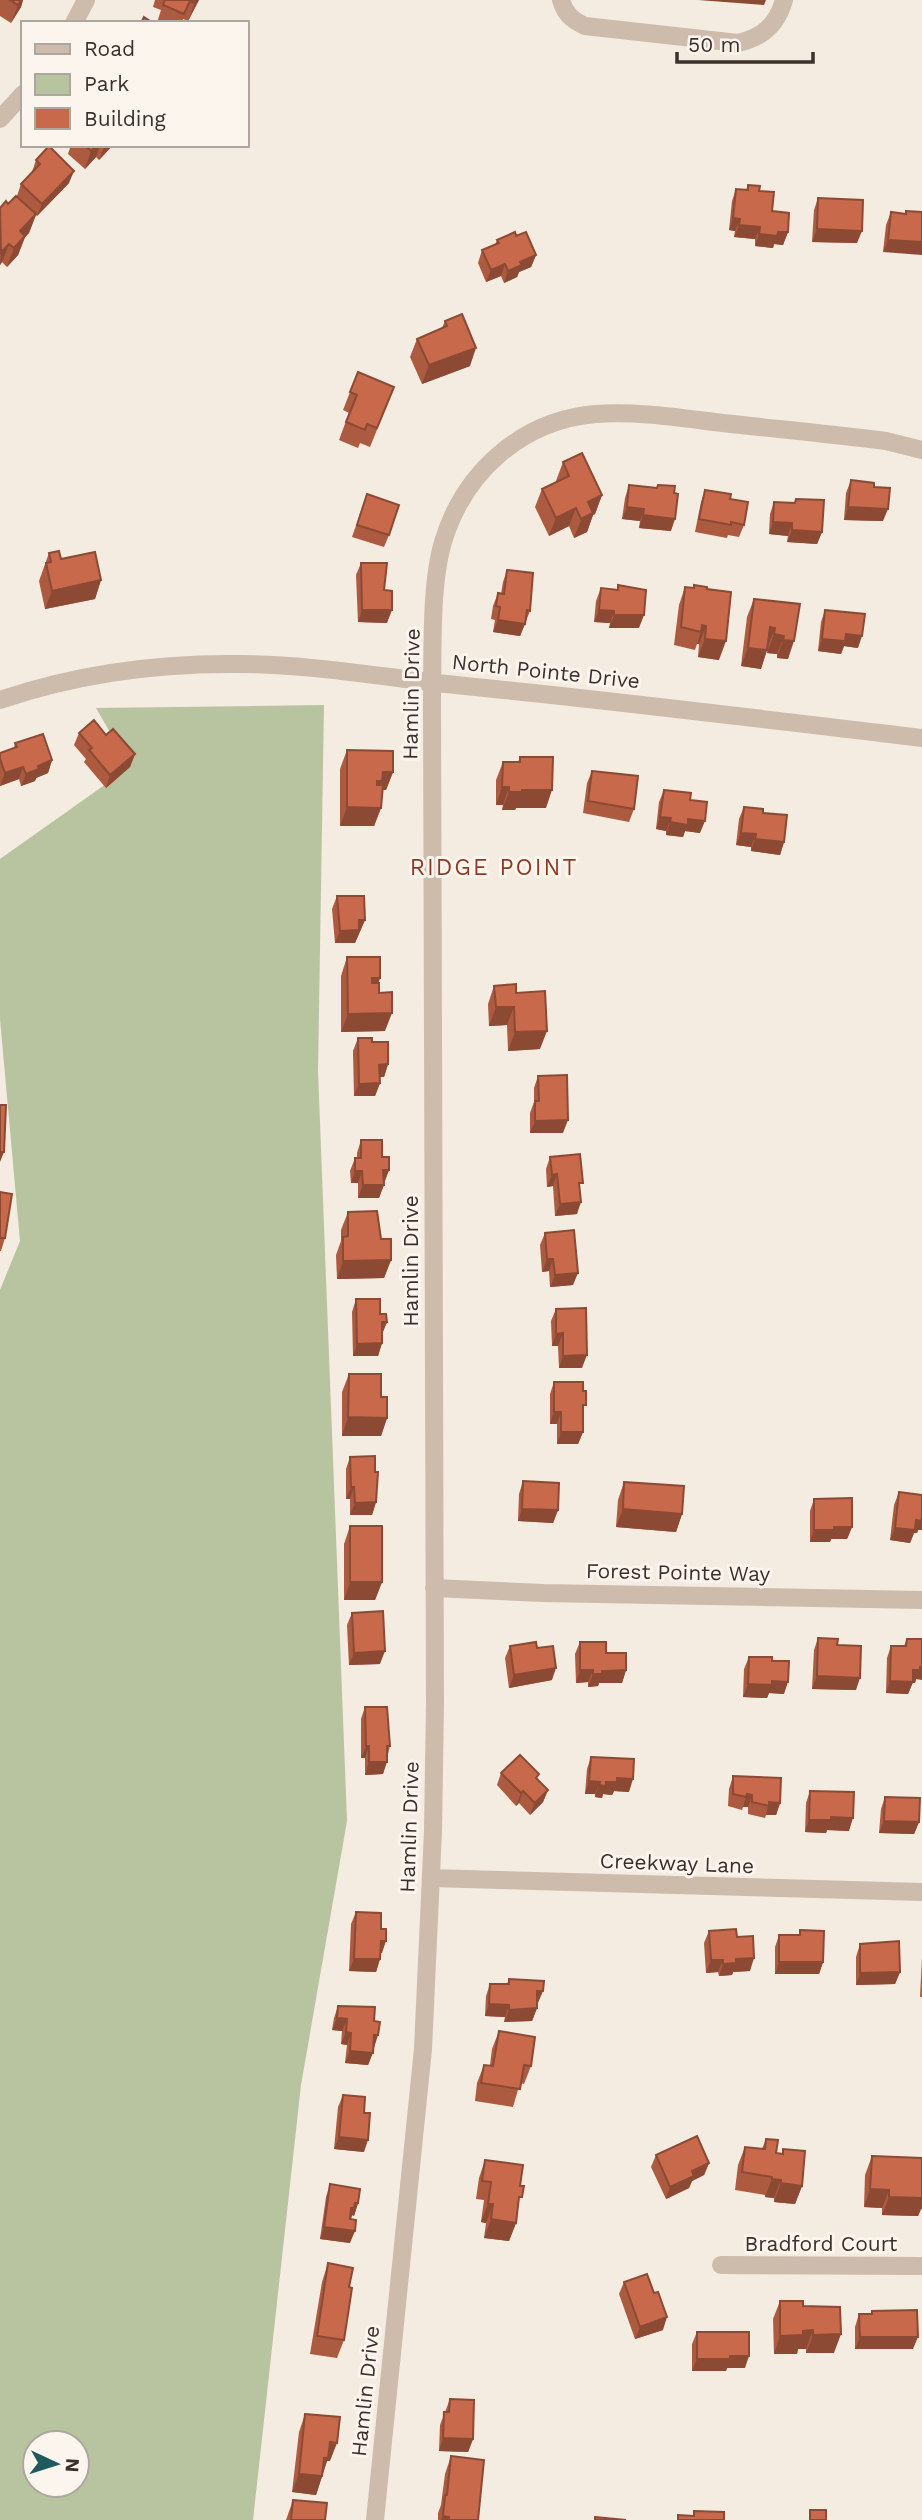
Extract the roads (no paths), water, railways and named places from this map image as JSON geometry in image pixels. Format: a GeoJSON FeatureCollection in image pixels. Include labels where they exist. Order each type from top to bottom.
{"type":"FeatureCollection","features":[{"type":"Feature","properties":{"kind":"street"},"geometry":{"type":"LineString","coordinates":[[75,21],[86,0]]}},
{"type":"Feature","properties":{"kind":"street"},"geometry":{"type":"LineString","coordinates":[[561,0],[566,13],[585,26],[738,43],[755,40],[768,30],[777,18],[783,0]]}},
{"type":"Feature","properties":{"kind":"street"},"geometry":{"type":"LineString","coordinates":[[0,119],[21,96]]}},
{"type":"Feature","properties":{"kind":"street","name":"Hamlin Drive"},"geometry":{"type":"LineString","coordinates":[[375,2520],[424,2049],[431,1878],[435,1704],[432,682],[437,571],[443,543],[450,521],[464,495],[480,472],[500,451],[542,426],[568,418],[595,414],[643,414],[886,441],[922,450]]}},
{"type":"Feature","properties":{"kind":"street","name":"North Pointe Drive"},"geometry":{"type":"LineString","coordinates":[[0,700],[66,681],[117,672],[216,664],[286,666],[922,738]]}},
{"type":"Feature","properties":{"kind":"street","name":"Forest Pointe Way"},"geometry":{"type":"LineString","coordinates":[[434,1588],[543,1593],[922,1600]]}},
{"type":"Feature","properties":{"kind":"street","name":"Creekway Lane"},"geometry":{"type":"LineString","coordinates":[[431,1878],[922,1892]]}},
{"type":"Feature","properties":{"kind":"street","name":"Bradford Court"},"geometry":{"type":"LineString","coordinates":[[721,2265],[922,2266]]}},
{"type":"Feature","properties":{"kind":"district","name":"RIDGE POINT"},"geometry":{"type":"Point","coordinates":[494,867]}}]}
